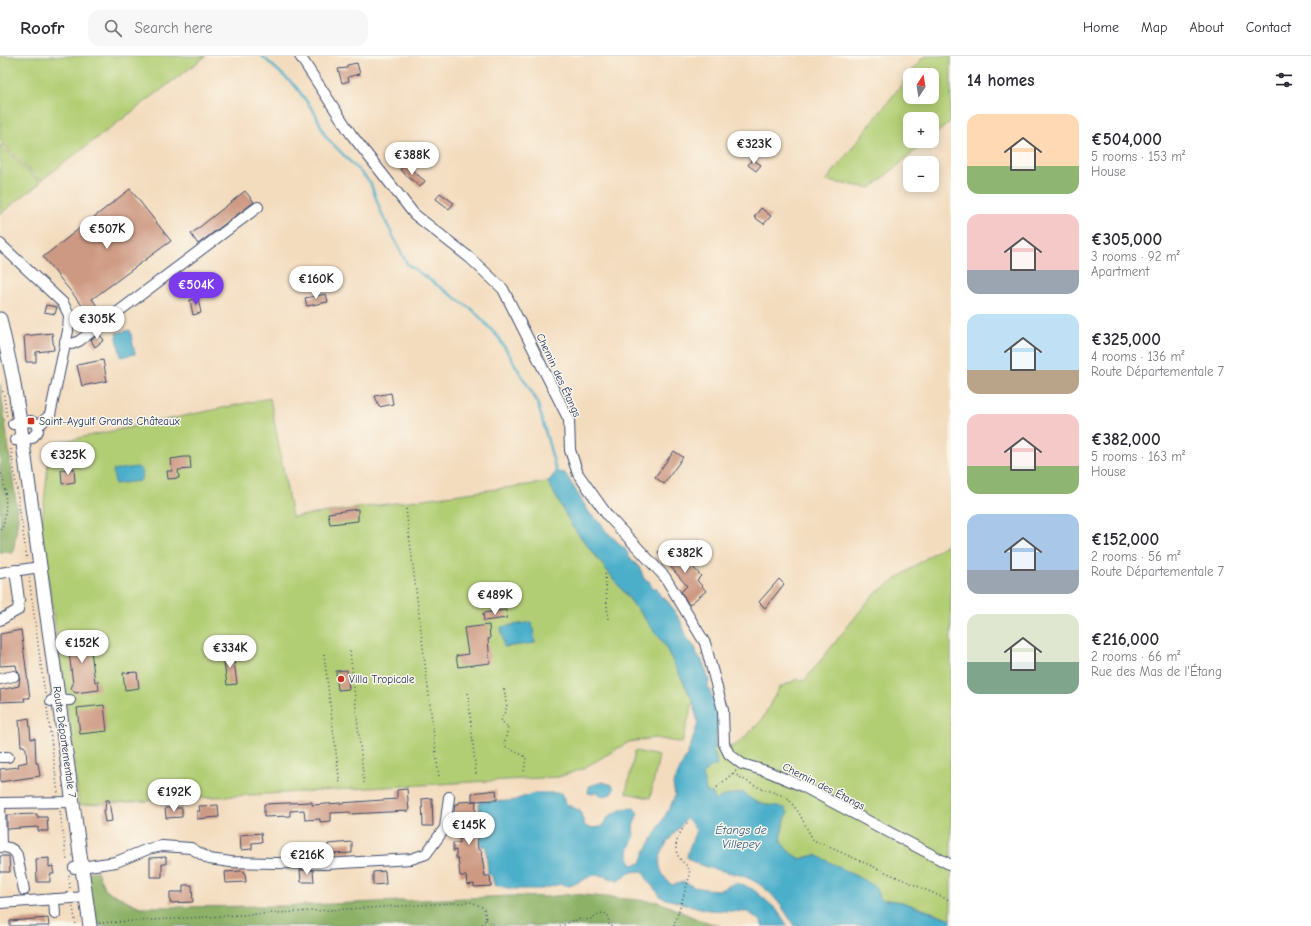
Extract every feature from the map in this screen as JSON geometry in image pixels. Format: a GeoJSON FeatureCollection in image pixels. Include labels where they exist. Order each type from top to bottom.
{"type":"FeatureCollection","features":[{"type":"Feature","properties":{"kind":"main road","name":"Route Départementale 7"},"geometry":{"type":"LineString","coordinates":[[0,319],[5,348],[13,378],[13,422]]}},
{"type":"Feature","properties":{"kind":"main road","name":"Route Départementale 7"},"geometry":{"type":"LineString","coordinates":[[5,348],[6,379],[54,700],[73,869],[78,895],[87,925]]}},
{"type":"Feature","properties":{"kind":"street","name":"Chemin des Étangs"},"geometry":{"type":"LineString","coordinates":[[300,56],[351,134],[414,214],[470,258],[504,289],[569,420],[570,450],[578,474],[608,516],[665,577],[705,643],[723,710],[724,744],[729,754],[742,764],[769,772],[802,786],[951,865]]}},
{"type":"Feature","properties":{"kind":"street"},"geometry":{"type":"LineString","coordinates":[[65,342],[72,344],[79,341],[258,207]]}},
{"type":"Feature","properties":{"kind":"street"},"geometry":{"type":"LineString","coordinates":[[0,244],[63,303],[69,314],[65,342],[50,415],[37,427]]}},
{"type":"Feature","properties":{"kind":"street"},"geometry":{"type":"LineString","coordinates":[[13,422],[31,421],[37,424],[38,431],[32,438],[16,442]]}},
{"type":"Feature","properties":{"kind":"street"},"geometry":{"type":"LineString","coordinates":[[0,620],[18,610],[19,600],[15,570]]}},
{"type":"Feature","properties":{"kind":"street"},"geometry":{"type":"LineString","coordinates":[[0,572],[15,570],[34,571]]}},
{"type":"Feature","properties":{"kind":"street"},"geometry":{"type":"LineString","coordinates":[[0,679],[14,676]]}},
{"type":"Feature","properties":{"kind":"street"},"geometry":{"type":"LineString","coordinates":[[73,869],[116,862],[148,849],[162,846],[191,848],[209,859],[231,862],[326,864],[411,859],[426,854],[445,828],[449,797]]}},
{"type":"Feature","properties":{"kind":"street"},"geometry":{"type":"LineString","coordinates":[[24,890],[17,855],[14,851],[7,847],[0,847],[0,802],[66,802]]}},
{"type":"Feature","properties":{"kind":"street"},"geometry":{"type":"LineString","coordinates":[[0,903],[54,899],[78,895]]}},
{"type":"Feature","properties":{"kind":"street"},"geometry":{"type":"LineString","coordinates":[[54,899],[55,914]]}},
{"type":"Feature","properties":{"kind":"path"},"geometry":{"type":"LineString","coordinates":[[6,379],[3,382],[3,390],[13,422]]}},
{"type":"Feature","properties":{"kind":"path"},"geometry":{"type":"LineString","coordinates":[[16,442],[26,556]]}},
{"type":"Feature","properties":{"kind":"path"},"geometry":{"type":"LineString","coordinates":[[0,470],[3,477],[6,515],[0,530]]}},
{"type":"Feature","properties":{"kind":"path"},"geometry":{"type":"LineString","coordinates":[[406,509],[439,778]]}},
{"type":"Feature","properties":{"kind":"path"},"geometry":{"type":"LineString","coordinates":[[34,571],[54,700],[73,869],[78,895]]}},
{"type":"Feature","properties":{"kind":"path"},"geometry":{"type":"LineString","coordinates":[[605,574],[608,619]]}},
{"type":"Feature","properties":{"kind":"path"},"geometry":{"type":"LineString","coordinates":[[350,651],[364,783]]}},
{"type":"Feature","properties":{"kind":"path"},"geometry":{"type":"LineString","coordinates":[[324,654],[340,785]]}},
{"type":"Feature","properties":{"kind":"path"},"geometry":{"type":"LineString","coordinates":[[504,689],[508,708],[501,721],[508,727],[504,746],[526,757],[524,772]]}},
{"type":"Feature","properties":{"kind":"path"},"geometry":{"type":"LineString","coordinates":[[468,693],[476,775]]}},
{"type":"Feature","properties":{"kind":"path"},"geometry":{"type":"LineString","coordinates":[[714,790],[742,764]]}},
{"type":"Feature","properties":{"kind":"path"},"geometry":{"type":"LineString","coordinates":[[733,773],[755,786],[787,797],[799,813],[813,840],[951,901]]}},
{"type":"Feature","properties":{"kind":"path"},"geometry":{"type":"LineString","coordinates":[[674,926],[690,875],[689,869],[680,859],[676,846],[677,837],[687,823]]}},
{"type":"Feature","properties":{"kind":"path"},"geometry":{"type":"LineString","coordinates":[[87,925],[472,902],[484,908],[486,919],[495,926]]}},
{"type":"Feature","properties":{"kind":"path"},"geometry":{"type":"LineString","coordinates":[[74,910],[76,926]]}},
{"type":"Feature","properties":{"kind":"path"},"geometry":{"type":"LineString","coordinates":[[560,926],[580,918],[589,920],[600,913],[608,915],[609,925],[612,926]]}},
{"type":"Feature","properties":{"kind":"path"},"geometry":{"type":"LineString","coordinates":[[481,926],[486,919]]}},
{"type":"Feature","properties":{"kind":"green space"},"geometry":{"type":"Polygon","coordinates":[[[0,56],[206,56],[40,181],[0,141],[0,56]]]}},
{"type":"Feature","properties":{"kind":"green space"},"geometry":{"type":"Polygon","coordinates":[[[924,56],[951,56],[951,121],[939,131],[939,112],[903,112],[903,148],[919,148],[909,156],[903,156],[903,161],[871,188],[826,181],[903,83],[903,104],[939,104],[939,68],[915,68],[924,56]]]}},
{"type":"Feature","properties":{"kind":"green space"},"geometry":{"type":"Polygon","coordinates":[[[0,144],[40,183],[0,214],[0,144]]]}},
{"type":"Feature","properties":{"kind":"green space"},"geometry":{"type":"Polygon","coordinates":[[[0,384],[18,518],[13,553],[0,552],[0,384]]]}},
{"type":"Feature","properties":{"kind":"green space"},"geometry":{"type":"Polygon","coordinates":[[[270,398],[292,517],[548,482],[572,526],[663,642],[693,701],[682,743],[655,738],[629,742],[582,769],[558,777],[79,805],[66,699],[41,532],[50,444],[270,398]]]}},
{"type":"Feature","properties":{"kind":"green space"},"geometry":{"type":"Polygon","coordinates":[[[951,541],[951,919],[902,902],[879,899],[816,855],[800,859],[787,850],[783,845],[781,834],[788,813],[777,806],[763,806],[751,801],[716,802],[706,792],[703,778],[705,772],[716,758],[712,748],[734,746],[742,740],[761,721],[779,688],[797,679],[804,681],[873,595],[951,541]]]}},
{"type":"Feature","properties":{"kind":"green space"},"geometry":{"type":"Polygon","coordinates":[[[635,751],[659,756],[650,798],[626,793],[635,751]]]}},
{"type":"Feature","properties":{"kind":"green space"},"geometry":{"type":"Polygon","coordinates":[[[97,871],[105,890],[140,907],[286,906],[512,896],[546,897],[573,894],[659,902],[697,919],[720,926],[94,926],[87,873],[97,871]]]}},
{"type":"Feature","properties":{"kind":"water"},"geometry":{"type":"Polygon","coordinates":[[[130,330],[135,354],[121,357],[116,333],[130,330]]]}},
{"type":"Feature","properties":{"kind":"water"},"geometry":{"type":"Polygon","coordinates":[[[138,467],[143,472],[140,481],[115,484],[113,470],[138,467]]]}},
{"type":"Feature","properties":{"kind":"water","name":"Étangs de Villepey"},"geometry":{"type":"Polygon","coordinates":[[[556,472],[565,473],[590,514],[601,523],[605,530],[626,550],[629,557],[640,568],[644,579],[649,581],[652,588],[657,588],[660,596],[667,600],[680,620],[688,639],[696,649],[697,656],[702,660],[709,680],[708,687],[719,713],[715,747],[712,748],[717,766],[710,767],[703,775],[706,792],[713,794],[716,801],[720,797],[743,792],[748,797],[762,804],[785,808],[788,813],[781,834],[783,845],[792,854],[800,859],[816,855],[875,886],[880,899],[902,902],[951,919],[951,926],[794,926],[777,901],[763,887],[746,877],[705,867],[687,858],[696,829],[687,818],[667,842],[660,859],[660,867],[664,876],[672,885],[684,882],[694,887],[720,890],[735,883],[744,885],[754,890],[776,909],[788,926],[762,926],[761,921],[748,912],[708,910],[662,898],[648,881],[643,871],[631,872],[618,881],[604,876],[594,875],[570,886],[561,884],[542,889],[513,889],[494,885],[492,875],[488,874],[486,846],[481,846],[479,802],[512,801],[534,793],[561,793],[566,804],[580,811],[585,826],[590,828],[601,827],[609,816],[623,809],[634,808],[638,813],[633,826],[634,837],[628,851],[631,865],[641,863],[645,852],[675,796],[673,784],[690,748],[698,723],[693,701],[663,642],[572,526],[548,482],[556,472]]]}},
{"type":"Feature","properties":{"kind":"water"},"geometry":{"type":"Polygon","coordinates":[[[532,622],[535,643],[504,647],[501,627],[532,622]]]}},
{"type":"Feature","properties":{"kind":"water"},"geometry":{"type":"Polygon","coordinates":[[[603,782],[612,785],[614,789],[611,794],[605,796],[598,794],[597,791],[593,794],[588,793],[589,786],[603,782]]]}},
{"type":"Feature","properties":{"kind":"building"},"geometry":{"type":"Polygon","coordinates":[[[357,63],[360,74],[348,77],[349,81],[342,83],[338,69],[347,68],[347,65],[357,63]]]}},
{"type":"Feature","properties":{"kind":"building"},"geometry":{"type":"Polygon","coordinates":[[[752,159],[761,165],[756,171],[748,165],[752,159]]]}},
{"type":"Feature","properties":{"kind":"building"},"geometry":{"type":"Polygon","coordinates":[[[405,164],[425,181],[420,187],[400,170],[405,164]]]}},
{"type":"Feature","properties":{"kind":"building"},"geometry":{"type":"Polygon","coordinates":[[[130,189],[171,241],[92,299],[102,313],[91,322],[86,316],[89,314],[43,257],[130,189]]]}},
{"type":"Feature","properties":{"kind":"building"},"geometry":{"type":"Polygon","coordinates":[[[245,191],[254,202],[198,244],[191,234],[245,191]]]}},
{"type":"Feature","properties":{"kind":"building"},"geometry":{"type":"Polygon","coordinates":[[[440,193],[454,203],[449,209],[436,199],[440,193]]]}},
{"type":"Feature","properties":{"kind":"building"},"geometry":{"type":"Polygon","coordinates":[[[761,208],[771,216],[764,224],[754,217],[761,208]]]}},
{"type":"Feature","properties":{"kind":"building"},"geometry":{"type":"Polygon","coordinates":[[[326,294],[328,302],[307,306],[305,298],[326,294]]]}},
{"type":"Feature","properties":{"kind":"building"},"geometry":{"type":"Polygon","coordinates":[[[198,298],[201,313],[193,315],[190,300],[198,298]]]}},
{"type":"Feature","properties":{"kind":"building"},"geometry":{"type":"Polygon","coordinates":[[[46,305],[57,307],[55,314],[44,312],[46,305]]]}},
{"type":"Feature","properties":{"kind":"building"},"geometry":{"type":"Polygon","coordinates":[[[52,333],[54,350],[36,352],[36,362],[26,362],[24,336],[52,333]]]}},
{"type":"Feature","properties":{"kind":"building"},"geometry":{"type":"Polygon","coordinates":[[[99,334],[104,340],[95,347],[91,340],[99,334]]]}},
{"type":"Feature","properties":{"kind":"building"},"geometry":{"type":"Polygon","coordinates":[[[103,360],[107,381],[82,386],[77,365],[103,360]]]}},
{"type":"Feature","properties":{"kind":"building"},"geometry":{"type":"Polygon","coordinates":[[[391,393],[393,404],[379,407],[375,396],[391,393]]]}},
{"type":"Feature","properties":{"kind":"building"},"geometry":{"type":"Polygon","coordinates":[[[674,451],[683,457],[664,484],[655,477],[674,451]]]}},
{"type":"Feature","properties":{"kind":"building"},"geometry":{"type":"Polygon","coordinates":[[[190,457],[191,469],[178,470],[179,478],[168,479],[167,471],[172,471],[171,459],[190,457]]]}},
{"type":"Feature","properties":{"kind":"building"},"geometry":{"type":"Polygon","coordinates":[[[74,468],[75,482],[62,484],[61,470],[74,468]]]}},
{"type":"Feature","properties":{"kind":"building"},"geometry":{"type":"Polygon","coordinates":[[[358,509],[358,521],[330,524],[328,513],[358,509]]]}},
{"type":"Feature","properties":{"kind":"building"},"geometry":{"type":"Polygon","coordinates":[[[663,548],[669,554],[676,548],[701,576],[697,580],[706,591],[689,605],[681,592],[687,586],[658,552],[663,548]]]}},
{"type":"Feature","properties":{"kind":"building"},"geometry":{"type":"Polygon","coordinates":[[[779,579],[784,584],[765,608],[759,602],[779,579]]]}},
{"type":"Feature","properties":{"kind":"building"},"geometry":{"type":"Polygon","coordinates":[[[506,610],[507,618],[484,621],[483,613],[506,610]]]}},
{"type":"Feature","properties":{"kind":"building"},"geometry":{"type":"Polygon","coordinates":[[[489,625],[490,639],[488,639],[490,663],[458,667],[456,656],[468,654],[464,628],[489,625]]]}},
{"type":"Feature","properties":{"kind":"building"},"geometry":{"type":"Polygon","coordinates":[[[21,630],[30,698],[24,698],[25,701],[0,702],[0,690],[19,686],[20,675],[16,665],[0,666],[0,634],[21,630]]]}},
{"type":"Feature","properties":{"kind":"building"},"geometry":{"type":"Polygon","coordinates":[[[89,635],[95,682],[98,681],[99,690],[75,693],[71,688],[73,684],[67,637],[89,635]]]}},
{"type":"Feature","properties":{"kind":"building"},"geometry":{"type":"Polygon","coordinates":[[[233,653],[237,684],[227,685],[223,654],[233,653]]]}},
{"type":"Feature","properties":{"kind":"building","name":"Villa Tropicale"},"geometry":{"type":"Polygon","coordinates":[[[347,670],[349,689],[338,690],[336,671],[347,670]]]}},
{"type":"Feature","properties":{"kind":"building"},"geometry":{"type":"Polygon","coordinates":[[[137,672],[139,688],[125,690],[123,673],[137,672]]]}},
{"type":"Feature","properties":{"kind":"building"},"geometry":{"type":"Polygon","coordinates":[[[104,705],[107,731],[80,734],[77,708],[104,705]]]}},
{"type":"Feature","properties":{"kind":"building"},"geometry":{"type":"Polygon","coordinates":[[[29,718],[31,739],[35,738],[36,763],[38,763],[40,776],[0,782],[0,769],[19,767],[18,764],[27,762],[26,749],[24,746],[21,746],[19,720],[29,718]]]}},
{"type":"Feature","properties":{"kind":"building"},"geometry":{"type":"Polygon","coordinates":[[[407,789],[409,811],[350,814],[350,812],[331,813],[331,821],[320,822],[320,819],[305,820],[304,810],[290,811],[290,816],[264,817],[264,804],[312,802],[312,805],[397,799],[397,790],[407,789]]]}},
{"type":"Feature","properties":{"kind":"building"},"geometry":{"type":"Polygon","coordinates":[[[496,790],[497,800],[472,801],[472,793],[496,790]]]}},
{"type":"Feature","properties":{"kind":"building"},"geometry":{"type":"Polygon","coordinates":[[[432,798],[433,826],[423,826],[422,799],[432,798]]]}},
{"type":"Feature","properties":{"kind":"building"},"geometry":{"type":"Polygon","coordinates":[[[106,800],[109,800],[112,821],[105,822],[103,811],[105,811],[106,800]]]}},
{"type":"Feature","properties":{"kind":"building"},"geometry":{"type":"Polygon","coordinates":[[[476,801],[475,820],[478,850],[481,850],[485,876],[490,876],[491,886],[474,887],[474,884],[467,885],[466,876],[460,876],[458,858],[456,858],[456,850],[453,851],[453,843],[460,843],[459,827],[452,828],[455,804],[459,804],[459,802],[476,801]]]}},
{"type":"Feature","properties":{"kind":"building"},"geometry":{"type":"Polygon","coordinates":[[[218,805],[219,817],[197,819],[197,811],[200,811],[199,806],[218,805]]]}},
{"type":"Feature","properties":{"kind":"building"},"geometry":{"type":"Polygon","coordinates":[[[165,808],[182,808],[182,817],[166,818],[165,808]]]}},
{"type":"Feature","properties":{"kind":"building"},"geometry":{"type":"Polygon","coordinates":[[[37,814],[37,817],[47,817],[48,831],[38,831],[38,827],[7,829],[7,815],[37,814]]]}},
{"type":"Feature","properties":{"kind":"building"},"geometry":{"type":"Polygon","coordinates":[[[261,833],[262,842],[252,843],[252,849],[241,850],[240,835],[261,833]]]}},
{"type":"Feature","properties":{"kind":"building"},"geometry":{"type":"Polygon","coordinates":[[[352,842],[352,853],[329,854],[328,844],[352,842]]]}},
{"type":"Feature","properties":{"kind":"building"},"geometry":{"type":"Polygon","coordinates":[[[0,856],[9,856],[10,872],[0,872],[0,856]]]}},
{"type":"Feature","properties":{"kind":"building"},"geometry":{"type":"Polygon","coordinates":[[[166,857],[166,864],[162,864],[162,877],[150,877],[150,858],[166,857]]]}},
{"type":"Feature","properties":{"kind":"building"},"geometry":{"type":"Polygon","coordinates":[[[49,858],[49,867],[53,866],[54,874],[50,874],[50,882],[37,882],[36,859],[49,858]]]}},
{"type":"Feature","properties":{"kind":"building"},"geometry":{"type":"Polygon","coordinates":[[[300,870],[313,870],[314,882],[301,882],[300,870]]]}},
{"type":"Feature","properties":{"kind":"building"},"geometry":{"type":"Polygon","coordinates":[[[385,871],[386,884],[373,885],[373,872],[385,871]]]}},
{"type":"Feature","properties":{"kind":"building"},"geometry":{"type":"Polygon","coordinates":[[[225,872],[245,872],[246,882],[226,883],[225,872]]]}},
{"type":"Feature","properties":{"kind":"building"},"geometry":{"type":"Polygon","coordinates":[[[183,885],[192,885],[193,902],[170,903],[170,892],[183,892],[183,885]]]}},
{"type":"Feature","properties":{"kind":"building"},"geometry":{"type":"Polygon","coordinates":[[[48,918],[49,926],[10,926],[10,921],[48,918]]]}},
{"type":"Feature","properties":{"kind":"waterway"},"geometry":{"type":"LineString","coordinates":[[262,56],[296,87],[315,113],[326,137],[370,182],[381,212],[407,264],[474,311],[499,338],[537,401],[557,474]]}},
{"type":"Feature","properties":{"kind":"place","name":"Saint-Aygulf Grands Châteaux"},"geometry":{"type":"Point","coordinates":[31,421]}},
{"type":"Feature","properties":{"kind":"place","name":"Villa Tropicale"},"geometry":{"type":"Point","coordinates":[341,679]}}]}
